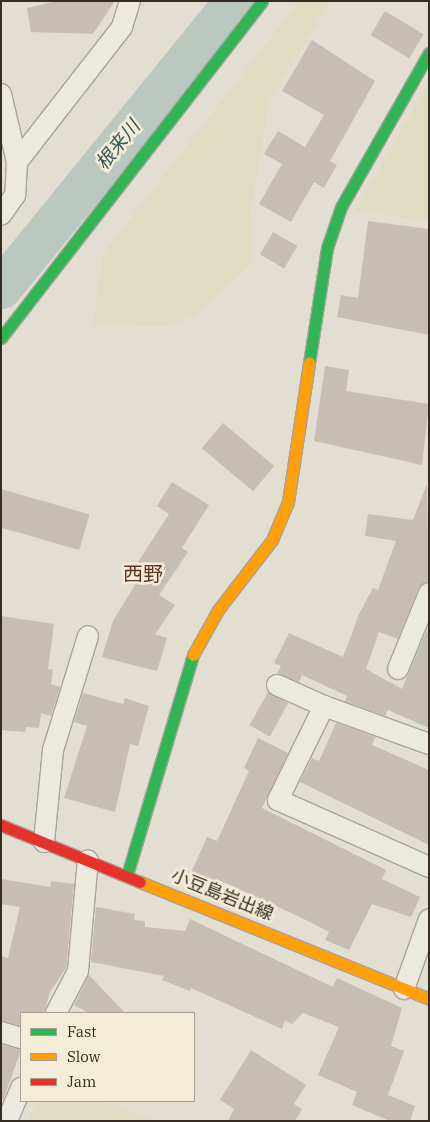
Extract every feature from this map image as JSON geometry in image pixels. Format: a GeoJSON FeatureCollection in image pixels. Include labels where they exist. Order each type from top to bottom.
{"type":"FeatureCollection","features":[{"type":"Feature","properties":{"kind":"street"},"geometry":{"type":"LineString","coordinates":[[17,162],[122,27],[130,1]]}},
{"type":"Feature","properties":{"kind":"street"},"geometry":{"type":"LineString","coordinates":[[1,338],[262,1]]}},
{"type":"Feature","properties":{"kind":"street"},"geometry":{"type":"LineString","coordinates":[[127,875],[167,754],[191,659],[218,610],[272,540],[288,502],[327,248],[341,207],[429,53]]}},
{"type":"Feature","properties":{"kind":"street"},"geometry":{"type":"LineString","coordinates":[[1,94],[17,162],[15,195],[1,215]]}},
{"type":"Feature","properties":{"kind":"street"},"geometry":{"type":"LineString","coordinates":[[398,669],[429,593]]}},
{"type":"Feature","properties":{"kind":"street"},"geometry":{"type":"LineString","coordinates":[[44,842],[53,750],[88,636]]}},
{"type":"Feature","properties":{"kind":"street"},"geometry":{"type":"LineString","coordinates":[[277,685],[324,706],[429,744]]}},
{"type":"Feature","properties":{"kind":"street"},"geometry":{"type":"LineString","coordinates":[[324,706],[278,800],[429,867]]}},
{"type":"Feature","properties":{"kind":"street","name":"小豆島岩出線"},"geometry":{"type":"LineString","coordinates":[[1,825],[429,999]]}},
{"type":"Feature","properties":{"kind":"street"},"geometry":{"type":"LineString","coordinates":[[57,1012],[78,971],[88,860]]}},
{"type":"Feature","properties":{"kind":"street"},"geometry":{"type":"LineString","coordinates":[[404,989],[429,919]]}},
{"type":"Feature","properties":{"kind":"street"},"geometry":{"type":"LineString","coordinates":[[1,1032],[20,1038]]}},
{"type":"Feature","properties":{"kind":"street"},"geometry":{"type":"LineString","coordinates":[[7,1121],[20,1090]]}},
{"type":"Feature","properties":{"kind":"shaded area"},"geometry":{"type":"Polygon","coordinates":[[[299,1],[329,3],[269,103],[251,208],[252,263],[197,315],[169,326],[93,325],[103,254],[299,1]]]}},
{"type":"Feature","properties":{"kind":"shaded area"},"geometry":{"type":"Polygon","coordinates":[[[429,83],[429,221],[354,211],[429,83]]]}},
{"type":"Feature","properties":{"kind":"shaded area"},"geometry":{"type":"Polygon","coordinates":[[[36,1102],[109,1102],[155,1121],[28,1121],[36,1102]]]}},
{"type":"Feature","properties":{"kind":"building"},"geometry":{"type":"Polygon","coordinates":[[[58,1],[115,1],[93,34],[31,32],[27,8],[58,1]]]}},
{"type":"Feature","properties":{"kind":"building"},"geometry":{"type":"Polygon","coordinates":[[[385,11],[424,34],[409,58],[371,35],[385,11]]]}},
{"type":"Feature","properties":{"kind":"building"},"geometry":{"type":"Polygon","coordinates":[[[312,40],[375,81],[330,161],[337,165],[324,188],[314,182],[291,222],[259,204],[282,164],[264,154],[278,131],[305,147],[324,115],[282,91],[312,40]]]}},
{"type":"Feature","properties":{"kind":"building"},"geometry":{"type":"Polygon","coordinates":[[[368,221],[429,229],[429,335],[337,317],[341,295],[358,298],[368,221]]]}},
{"type":"Feature","properties":{"kind":"building"},"geometry":{"type":"Polygon","coordinates":[[[273,232],[297,246],[284,269],[260,255],[273,232]]]}},
{"type":"Feature","properties":{"kind":"building"},"geometry":{"type":"Polygon","coordinates":[[[325,366],[349,370],[346,391],[429,404],[422,465],[314,441],[325,366]]]}},
{"type":"Feature","properties":{"kind":"building"},"geometry":{"type":"Polygon","coordinates":[[[223,423],[274,466],[253,491],[202,448],[223,423]]]}},
{"type":"Feature","properties":{"kind":"building"},"geometry":{"type":"Polygon","coordinates":[[[172,482],[209,505],[182,548],[188,552],[159,595],[175,605],[155,634],[167,638],[157,671],[102,657],[113,621],[146,567],[138,562],[169,514],[157,506],[172,482]]]}},
{"type":"Feature","properties":{"kind":"building"},"geometry":{"type":"Polygon","coordinates":[[[427,484],[429,581],[418,589],[398,639],[379,632],[366,669],[402,689],[429,625],[429,728],[388,710],[385,716],[345,701],[347,696],[302,675],[299,682],[277,673],[281,666],[274,663],[289,633],[343,657],[360,612],[373,588],[378,590],[396,541],[365,536],[368,514],[413,520],[427,484]]]}},
{"type":"Feature","properties":{"kind":"building"},"geometry":{"type":"Polygon","coordinates":[[[1,489],[89,514],[79,550],[1,527],[1,489]]]}},
{"type":"Feature","properties":{"kind":"building"},"geometry":{"type":"Polygon","coordinates":[[[1,616],[54,624],[48,669],[53,670],[51,684],[60,687],[51,716],[41,713],[39,728],[26,727],[25,732],[1,730],[1,616]]]}},
{"type":"Feature","properties":{"kind":"building"},"geometry":{"type":"Polygon","coordinates":[[[268,692],[288,703],[270,736],[250,725],[268,692]]]}},
{"type":"Feature","properties":{"kind":"building"},"geometry":{"type":"Polygon","coordinates":[[[83,693],[123,704],[125,698],[149,706],[138,746],[130,744],[115,812],[64,798],[87,726],[74,722],[83,693]]]}},
{"type":"Feature","properties":{"kind":"building"},"geometry":{"type":"Polygon","coordinates":[[[336,723],[375,737],[372,745],[429,770],[429,845],[300,782],[312,758],[319,761],[336,723]]]}},
{"type":"Feature","properties":{"kind":"building"},"geometry":{"type":"Polygon","coordinates":[[[258,738],[288,753],[262,808],[386,870],[382,879],[420,897],[411,917],[372,904],[349,950],[325,940],[329,932],[302,918],[217,879],[215,883],[191,873],[207,837],[217,841],[249,771],[244,768],[258,738]]]}},
{"type":"Feature","properties":{"kind":"building"},"geometry":{"type":"Polygon","coordinates":[[[1,879],[50,887],[51,881],[74,884],[66,968],[50,992],[44,1012],[20,1012],[20,1026],[1,1020],[1,956],[8,958],[20,907],[1,904],[1,879]]]}},
{"type":"Feature","properties":{"kind":"building"},"geometry":{"type":"Polygon","coordinates":[[[96,907],[135,914],[134,920],[145,921],[145,927],[185,931],[190,919],[333,987],[337,978],[402,1008],[391,1046],[404,1051],[388,1095],[415,1106],[410,1121],[390,1121],[352,1105],[357,1092],[318,1075],[339,1027],[303,1013],[292,1024],[285,1020],[282,1029],[191,988],[190,991],[162,980],[164,976],[91,962],[96,907]]]}},
{"type":"Feature","properties":{"kind":"building"},"geometry":{"type":"Polygon","coordinates":[[[89,975],[124,1012],[87,1012],[74,1005],[89,975]]]}},
{"type":"Feature","properties":{"kind":"building"},"geometry":{"type":"Polygon","coordinates":[[[1,1044],[20,1050],[20,1053],[3,1100],[1,1099],[1,1044]]]}},
{"type":"Feature","properties":{"kind":"building"},"geometry":{"type":"Polygon","coordinates":[[[251,1050],[306,1085],[294,1104],[302,1109],[295,1121],[228,1121],[234,1109],[220,1100],[251,1050]]]}},
{"type":"Feature","properties":{"kind":"waterway","name":"根来川"},"geometry":{"type":"LineString","coordinates":[[1,288],[234,1]]}},
{"type":"Feature","properties":{"kind":"traffic: fast"},"geometry":{"type":"LineString","coordinates":[[1,338],[262,1]]}},
{"type":"Feature","properties":{"kind":"traffic: fast"},"geometry":{"type":"LineString","coordinates":[[309,363],[327,248],[341,207],[429,53]]}},
{"type":"Feature","properties":{"kind":"traffic: fast"},"geometry":{"type":"LineString","coordinates":[[127,875],[193,655]]}},
{"type":"Feature","properties":{"kind":"traffic: slow"},"geometry":{"type":"LineString","coordinates":[[193,655],[218,610],[272,540],[288,502],[309,363]]}},
{"type":"Feature","properties":{"kind":"traffic: slow"},"geometry":{"type":"LineString","coordinates":[[140,882],[429,999]]}},
{"type":"Feature","properties":{"kind":"traffic: jam"},"geometry":{"type":"LineString","coordinates":[[1,825],[140,882]]}},
{"type":"Feature","properties":{"kind":"district","name":"西野"},"geometry":{"type":"Point","coordinates":[143,573]}}]}
